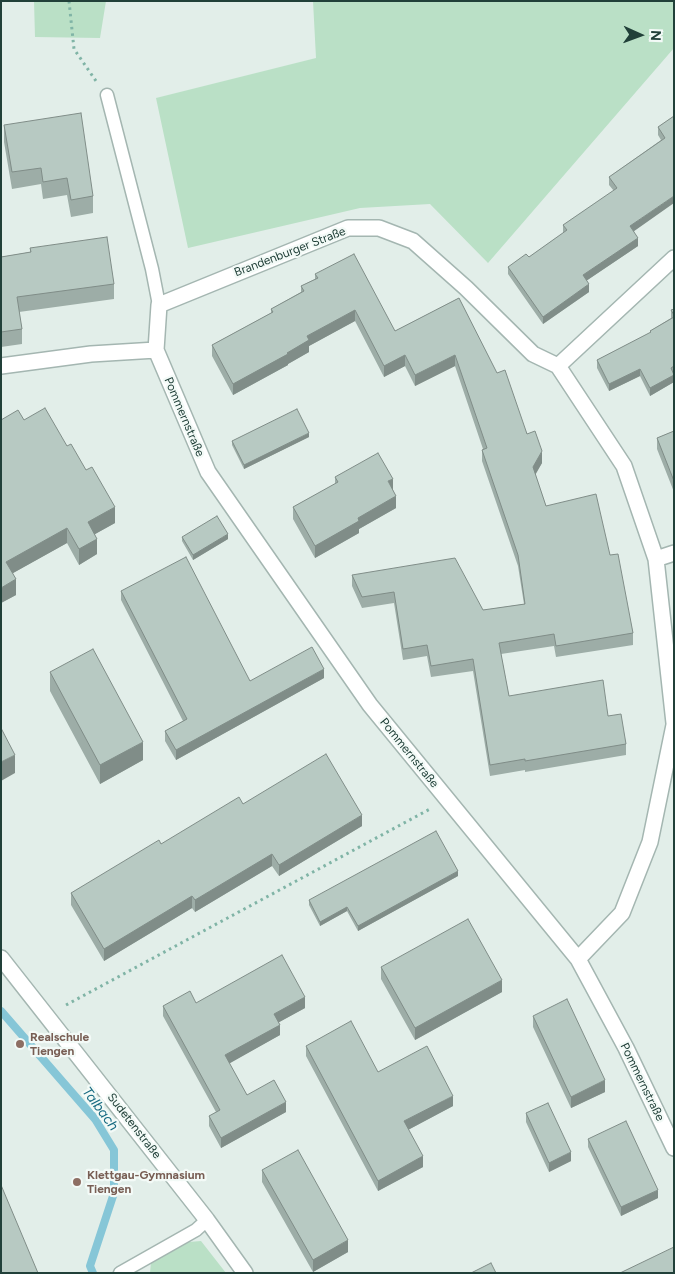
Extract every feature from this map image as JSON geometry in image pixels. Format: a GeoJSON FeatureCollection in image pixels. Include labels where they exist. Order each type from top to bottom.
{"type":"FeatureCollection","features":[{"type":"Feature","properties":{"kind":"street","name":"Brandenburger Straße"},"geometry":{"type":"LineString","coordinates":[[159,304],[348,228],[379,228],[413,241],[466,288],[533,354],[558,366]]}},
{"type":"Feature","properties":{"kind":"street"},"geometry":{"type":"LineString","coordinates":[[578,959],[622,913],[626,904],[650,842],[674,724],[656,559],[624,466],[558,366],[674,258]]}},
{"type":"Feature","properties":{"kind":"street","name":"Pommernstraße"},"geometry":{"type":"LineString","coordinates":[[159,304],[156,350],[208,472],[370,705],[578,959],[626,1048],[674,1148]]}},
{"type":"Feature","properties":{"kind":"street"},"geometry":{"type":"LineString","coordinates":[[1,366],[91,354],[156,350]]}},
{"type":"Feature","properties":{"kind":"street"},"geometry":{"type":"LineString","coordinates":[[656,559],[674,553]]}},
{"type":"Feature","properties":{"kind":"street","name":"Sudetenstraße"},"geometry":{"type":"LineString","coordinates":[[1,958],[207,1220],[245,1273]]}},
{"type":"Feature","properties":{"kind":"lane"},"geometry":{"type":"LineString","coordinates":[[106,95],[152,269],[159,304]]}},
{"type":"Feature","properties":{"kind":"lane"},"geometry":{"type":"LineString","coordinates":[[120,1273],[196,1230],[207,1220]]}},
{"type":"Feature","properties":{"kind":"path"},"geometry":{"type":"LineString","coordinates":[[70,1],[74,50],[106,95]]}},
{"type":"Feature","properties":{"kind":"path"},"geometry":{"type":"LineString","coordinates":[[47,1015],[447,800]]}},
{"type":"Feature","properties":{"kind":"green space"},"geometry":{"type":"Polygon","coordinates":[[[34,1],[106,1],[100,38],[35,37],[34,1]]]}},
{"type":"Feature","properties":{"kind":"green space"},"geometry":{"type":"Polygon","coordinates":[[[313,1],[674,1],[674,48],[488,263],[430,204],[360,208],[188,248],[156,98],[316,58],[313,1]]]}},
{"type":"Feature","properties":{"kind":"green space"},"geometry":{"type":"Polygon","coordinates":[[[201,1241],[226,1273],[150,1273],[151,1262],[189,1242],[201,1241]]]}},
{"type":"Feature","properties":{"kind":"building"},"geometry":{"type":"Polygon","coordinates":[[[81,113],[93,196],[71,200],[67,178],[43,182],[41,168],[12,172],[4,125],[81,113]]]}},
{"type":"Feature","properties":{"kind":"building"},"geometry":{"type":"Polygon","coordinates":[[[674,116],[674,196],[630,226],[638,238],[583,275],[589,284],[543,317],[508,267],[526,254],[529,257],[567,230],[563,225],[617,188],[609,177],[665,138],[658,127],[674,116]]]}},
{"type":"Feature","properties":{"kind":"building"},"geometry":{"type":"Polygon","coordinates":[[[107,237],[114,284],[17,297],[22,329],[1,332],[1,257],[31,252],[30,248],[107,237]]]}},
{"type":"Feature","properties":{"kind":"building"},"geometry":{"type":"Polygon","coordinates":[[[354,254],[395,331],[459,298],[497,373],[505,370],[527,434],[535,431],[542,451],[533,467],[546,506],[596,494],[610,555],[618,554],[633,633],[556,646],[554,634],[499,643],[509,696],[603,680],[608,716],[621,714],[626,744],[490,765],[473,659],[431,666],[427,645],[403,649],[394,592],[362,597],[352,575],[455,558],[483,610],[525,604],[518,555],[482,450],[487,448],[455,355],[415,375],[405,355],[384,366],[355,310],[307,336],[309,340],[288,354],[233,384],[212,345],[273,312],[271,309],[304,291],[301,286],[318,278],[315,274],[354,254]]]}},
{"type":"Feature","properties":{"kind":"building"},"geometry":{"type":"Polygon","coordinates":[[[674,317],[674,366],[671,368],[674,375],[650,388],[640,369],[609,384],[597,360],[651,332],[674,317]]]}},
{"type":"Feature","properties":{"kind":"building"},"geometry":{"type":"Polygon","coordinates":[[[45,408],[67,446],[71,444],[86,470],[92,467],[115,507],[88,522],[97,539],[79,549],[67,528],[6,562],[16,579],[1,588],[1,420],[18,410],[24,420],[45,408]]]}},
{"type":"Feature","properties":{"kind":"building"},"geometry":{"type":"Polygon","coordinates":[[[297,409],[309,433],[244,465],[232,441],[297,409]]]}},
{"type":"Feature","properties":{"kind":"building"},"geometry":{"type":"Polygon","coordinates":[[[674,431],[674,481],[657,438],[674,431]]]}},
{"type":"Feature","properties":{"kind":"building"},"geometry":{"type":"Polygon","coordinates":[[[378,453],[393,479],[388,481],[396,496],[358,518],[359,521],[315,546],[293,507],[338,482],[335,477],[378,453]]]}},
{"type":"Feature","properties":{"kind":"building"},"geometry":{"type":"Polygon","coordinates":[[[217,516],[228,534],[193,555],[182,537],[217,516]]]}},
{"type":"Feature","properties":{"kind":"building"},"geometry":{"type":"Polygon","coordinates":[[[186,557],[250,681],[312,647],[324,669],[176,750],[165,731],[187,719],[121,591],[186,557]]]}},
{"type":"Feature","properties":{"kind":"building"},"geometry":{"type":"Polygon","coordinates":[[[93,649],[143,742],[100,765],[50,672],[93,649]]]}},
{"type":"Feature","properties":{"kind":"building"},"geometry":{"type":"Polygon","coordinates":[[[1,728],[15,755],[1,762],[1,728]]]}},
{"type":"Feature","properties":{"kind":"building"},"geometry":{"type":"Polygon","coordinates":[[[326,754],[362,815],[279,865],[272,854],[195,900],[192,896],[104,949],[71,893],[159,840],[161,844],[239,797],[243,804],[326,754]]]}},
{"type":"Feature","properties":{"kind":"building"},"geometry":{"type":"Polygon","coordinates":[[[436,831],[458,871],[358,926],[347,907],[320,922],[309,900],[436,831]]]}},
{"type":"Feature","properties":{"kind":"building"},"geometry":{"type":"Polygon","coordinates":[[[468,919],[502,980],[415,1028],[381,967],[468,919]]]}},
{"type":"Feature","properties":{"kind":"building"},"geometry":{"type":"Polygon","coordinates":[[[282,955],[305,997],[274,1014],[280,1025],[225,1055],[247,1095],[274,1080],[286,1102],[221,1138],[209,1116],[220,1110],[163,1006],[190,991],[196,1003],[282,955]]]}},
{"type":"Feature","properties":{"kind":"building"},"geometry":{"type":"Polygon","coordinates":[[[567,999],[605,1080],[571,1097],[533,1016],[567,999]]]}},
{"type":"Feature","properties":{"kind":"building"},"geometry":{"type":"Polygon","coordinates":[[[351,1021],[378,1072],[427,1046],[453,1096],[404,1121],[423,1156],[378,1181],[306,1046],[351,1021]]]}},
{"type":"Feature","properties":{"kind":"building"},"geometry":{"type":"Polygon","coordinates":[[[548,1103],[571,1152],[549,1163],[526,1113],[548,1103]]]}},
{"type":"Feature","properties":{"kind":"building"},"geometry":{"type":"Polygon","coordinates":[[[626,1121],[658,1190],[621,1207],[588,1139],[626,1121]]]}},
{"type":"Feature","properties":{"kind":"building"},"geometry":{"type":"Polygon","coordinates":[[[298,1150],[348,1240],[313,1260],[262,1170],[298,1150]]]}},
{"type":"Feature","properties":{"kind":"building"},"geometry":{"type":"Polygon","coordinates":[[[1,1185],[38,1273],[1,1273],[1,1185]]]}},
{"type":"Feature","properties":{"kind":"building"},"geometry":{"type":"Polygon","coordinates":[[[674,1247],[674,1273],[620,1273],[674,1247]]]}},
{"type":"Feature","properties":{"kind":"building"},"geometry":{"type":"Polygon","coordinates":[[[491,1263],[496,1273],[471,1273],[491,1263]]]}},
{"type":"Feature","properties":{"kind":"waterway","name":"Talbach"},"geometry":{"type":"LineString","coordinates":[[1,1011],[95,1119],[114,1150],[114,1193],[90,1266],[93,1273]]}},
{"type":"Feature","properties":{"kind":"place","name":"Realschule Tiengen"},"geometry":{"type":"Point","coordinates":[20,1044]}},
{"type":"Feature","properties":{"kind":"place","name":"Klettgau-Gymnasium Tiengen"},"geometry":{"type":"Point","coordinates":[77,1182]}}]}
